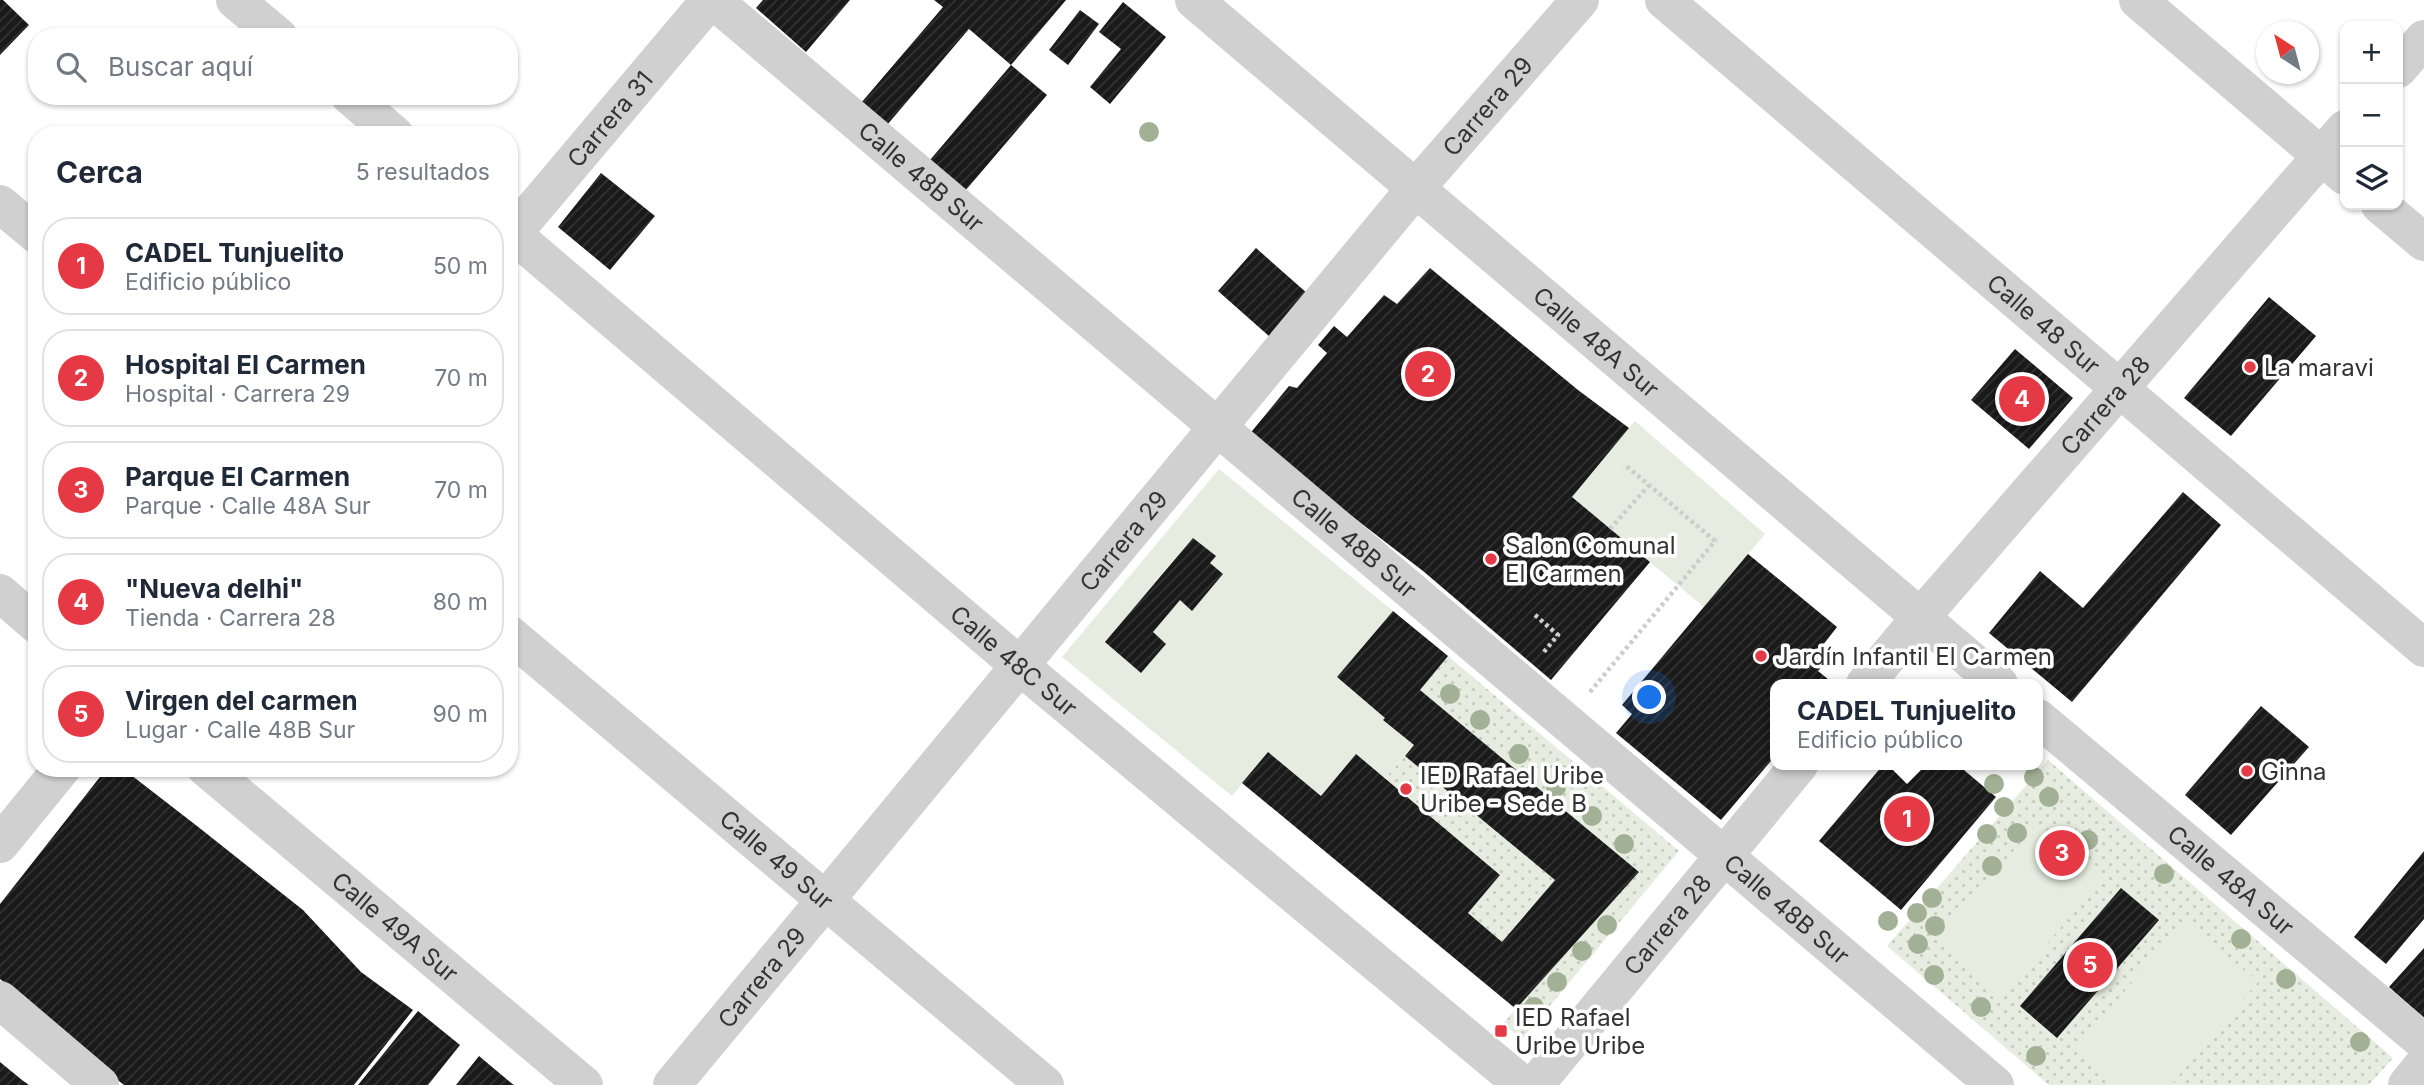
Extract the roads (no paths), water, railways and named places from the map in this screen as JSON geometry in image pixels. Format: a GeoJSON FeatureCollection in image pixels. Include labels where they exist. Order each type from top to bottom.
{"type":"FeatureCollection","features":[{"type":"Feature","properties":{"kind":"street"},"geometry":{"type":"LineString","coordinates":[[235,0],[268,28]]}},
{"type":"Feature","properties":{"kind":"street","name":"Carrera 31"},"geometry":{"type":"LineString","coordinates":[[518,225],[711,0]]}},
{"type":"Feature","properties":{"kind":"street","name":"Calle 48B Sur"},"geometry":{"type":"LineString","coordinates":[[711,0],[1995,1085]]}},
{"type":"Feature","properties":{"kind":"street","name":"Calle 48A Sur"},"geometry":{"type":"LineString","coordinates":[[1194,0],[1992,679]]}},
{"type":"Feature","properties":{"kind":"street","name":"Carrera 29"},"geometry":{"type":"LineString","coordinates":[[671,1085],[1415,189],[1580,0]]}},
{"type":"Feature","properties":{"kind":"street","name":"Calle 48 Sur"},"geometry":{"type":"LineString","coordinates":[[1664,0],[2424,648]]}},
{"type":"Feature","properties":{"kind":"street"},"geometry":{"type":"LineString","coordinates":[[2138,0],[2337,153]]}},
{"type":"Feature","properties":{"kind":"street"},"geometry":{"type":"LineString","coordinates":[[2403,63],[2424,38]]}},
{"type":"Feature","properties":{"kind":"street"},"geometry":{"type":"LineString","coordinates":[[360,105],[384,126]]}},
{"type":"Feature","properties":{"kind":"street","name":"Carrera 28"},"geometry":{"type":"LineString","coordinates":[[1869,679],[2120,388],[2337,153]]}},
{"type":"Feature","properties":{"kind":"street"},"geometry":{"type":"LineString","coordinates":[[0,204],[28,227]]}},
{"type":"Feature","properties":{"kind":"street"},"geometry":{"type":"LineString","coordinates":[[2386,210],[2424,242]]}},
{"type":"Feature","properties":{"kind":"street","name":"Calle 48C Sur"},"geometry":{"type":"LineString","coordinates":[[518,241],[1020,666],[1523,1085]]}},
{"type":"Feature","properties":{"kind":"street"},"geometry":{"type":"LineString","coordinates":[[0,593],[28,617]]}},
{"type":"Feature","properties":{"kind":"street","name":"Calle 49 Sur"},"geometry":{"type":"LineString","coordinates":[[518,642],[1045,1085]]}},
{"type":"Feature","properties":{"kind":"street","name":"Calle 48A Sur"},"geometry":{"type":"LineString","coordinates":[[2043,722],[2424,1042]]}},
{"type":"Feature","properties":{"kind":"street","name":"Carrera 28"},"geometry":{"type":"LineString","coordinates":[[1535,1085],[1795,770]]}},
{"type":"Feature","properties":{"kind":"street"},"geometry":{"type":"LineString","coordinates":[[0,844],[55,777]]}},
{"type":"Feature","properties":{"kind":"street","name":"Calle 49A Sur"},"geometry":{"type":"LineString","coordinates":[[217,777],[584,1085]]}},
{"type":"Feature","properties":{"kind":"street"},"geometry":{"type":"LineString","coordinates":[[0,1000],[100,1085]]}},
{"type":"Feature","properties":{"kind":"street"},"geometry":{"type":"LineString","coordinates":[[2407,1085],[2424,1065]]}},
{"type":"Feature","properties":{"kind":"place","name":"La maravi"},"geometry":{"type":"Point","coordinates":[2250,367]}},
{"type":"Feature","properties":{"kind":"place","name":"Hospital El Carmen"},"geometry":{"type":"Point","coordinates":[1428,374]}},
{"type":"Feature","properties":{"kind":"place","name":"\"Nueva delhi\""},"geometry":{"type":"Point","coordinates":[2022,399]}},
{"type":"Feature","properties":{"kind":"place","name":"Salon Comunal El Carmen"},"geometry":{"type":"Point","coordinates":[1491,559]}},
{"type":"Feature","properties":{"kind":"place","name":"Jardín Infantil El Carmen"},"geometry":{"type":"Point","coordinates":[1761,656]}},
{"type":"Feature","properties":{"kind":"place","name":"Ginna"},"geometry":{"type":"Point","coordinates":[2247,771]}},
{"type":"Feature","properties":{"kind":"place","name":"IED Rafael Uribe Uribe - Sede B"},"geometry":{"type":"Point","coordinates":[1406,789]}},
{"type":"Feature","properties":{"kind":"place","name":"CADEL Tunjuelito"},"geometry":{"type":"Point","coordinates":[1907,819]}},
{"type":"Feature","properties":{"kind":"place","name":"Parque El Carmen"},"geometry":{"type":"Point","coordinates":[2062,853]}},
{"type":"Feature","properties":{"kind":"place","name":"Virgen del carmen"},"geometry":{"type":"Point","coordinates":[2090,965]}},
{"type":"Feature","properties":{"kind":"place","name":"IED Rafael Uribe Uribe"},"geometry":{"type":"Point","coordinates":[1501,1031]}}]}
